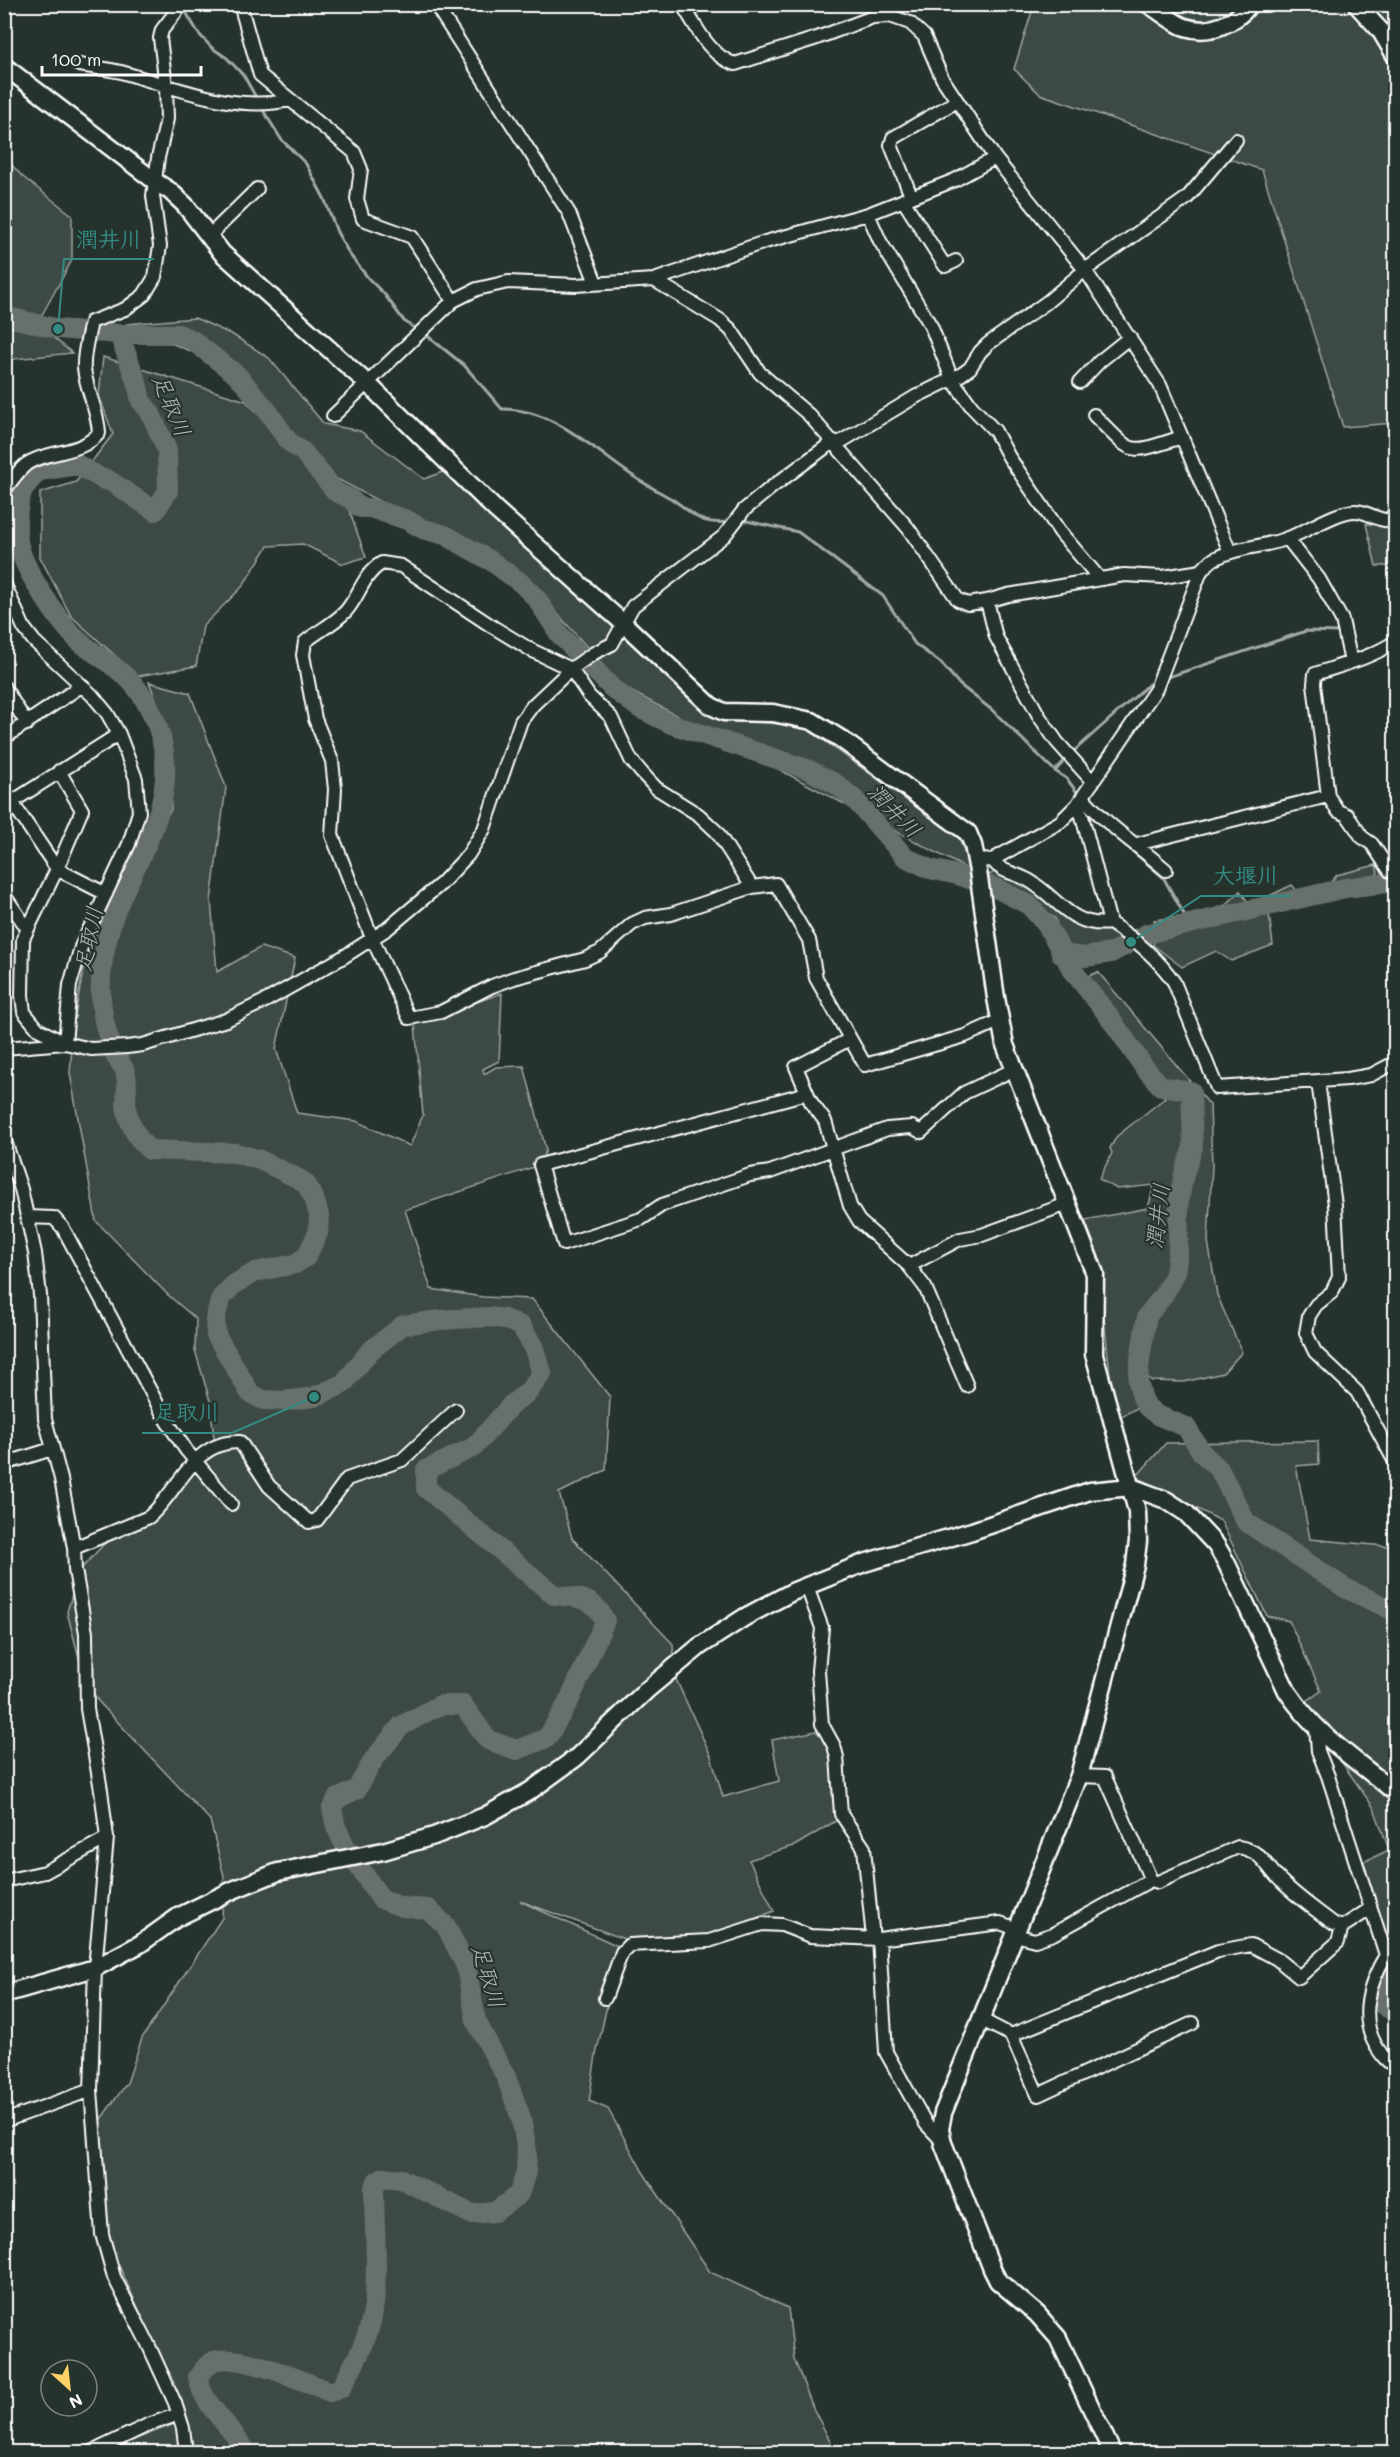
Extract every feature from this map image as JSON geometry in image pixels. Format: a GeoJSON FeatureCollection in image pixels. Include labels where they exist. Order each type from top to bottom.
{"type":"FeatureCollection","features":[{"type":"Feature","properties":{"kind":"street"},"geometry":{"type":"LineString","coordinates":[[4,491],[27,463],[47,455],[78,448],[92,441],[99,433],[98,418],[84,371],[84,358],[92,322],[125,309],[144,295],[154,277],[160,246],[153,196],[158,158],[167,119],[166,86],[160,38],[162,30],[182,4]]}},
{"type":"Feature","properties":{"kind":"street"},"geometry":{"type":"LineString","coordinates":[[240,4],[260,75],[354,152],[361,169],[357,199],[363,219],[412,237],[453,301]]}},
{"type":"Feature","properties":{"kind":"street"},"geometry":{"type":"LineString","coordinates":[[435,4],[569,213],[596,283]]}},
{"type":"Feature","properties":{"kind":"street"},"geometry":{"type":"LineString","coordinates":[[682,4],[714,52],[725,61],[735,64],[873,17],[890,16],[910,23],[924,36],[942,78],[994,158],[1085,270],[1160,385],[1230,552]]}},
{"type":"Feature","properties":{"kind":"street"},"geometry":{"type":"LineString","coordinates":[[1148,4],[1184,27],[1203,30],[1237,19],[1250,4]]}},
{"type":"Feature","properties":{"kind":"street"},"geometry":{"type":"LineString","coordinates":[[1356,4],[1380,30],[1395,57]]}},
{"type":"Feature","properties":{"kind":"street"},"geometry":{"type":"LineString","coordinates":[[79,65],[118,72],[200,96],[259,103],[290,100]]}},
{"type":"Feature","properties":{"kind":"street"},"geometry":{"type":"LineString","coordinates":[[6,69],[170,191],[185,205],[222,253],[368,384],[496,510],[622,622],[711,706],[724,712],[773,713],[812,721],[841,739],[961,825],[968,833],[982,864],[982,908],[999,1021],[1013,1070],[1095,1274],[1094,1354],[1137,1511],[1138,1541],[1135,1565],[1079,1776],[943,2113],[940,2129],[998,2281],[1037,2314],[1058,2338],[1112,2452]]}},
{"type":"Feature","properties":{"kind":"street"},"geometry":{"type":"LineString","coordinates":[[956,261],[945,266],[907,198],[891,145],[893,138],[957,101]]}},
{"type":"Feature","properties":{"kind":"street"},"geometry":{"type":"LineString","coordinates":[[59,771],[82,810],[57,869],[23,939],[24,1012],[38,1029],[65,1043],[91,1049],[128,1047],[143,1045],[226,1020],[267,1000],[345,956],[387,929],[442,884],[468,855],[484,829],[521,721],[533,705],[573,667],[594,652],[612,644],[622,622],[633,606],[724,536],[744,510],[835,443],[915,396],[970,368],[980,351],[988,344],[1047,302],[1085,270],[1187,198],[1236,140]]}},
{"type":"Feature","properties":{"kind":"street"},"geometry":{"type":"LineString","coordinates":[[333,416],[453,301],[477,289],[508,282],[576,285],[654,280],[765,242],[868,214],[955,180],[994,158]]}},
{"type":"Feature","properties":{"kind":"street"},"geometry":{"type":"LineString","coordinates":[[209,236],[257,189]]}},
{"type":"Feature","properties":{"kind":"street"},"geometry":{"type":"LineString","coordinates":[[868,214],[880,241],[931,326],[951,379],[972,407],[995,431],[1009,457],[1060,531],[1099,578]]}},
{"type":"Feature","properties":{"kind":"street"},"geometry":{"type":"LineString","coordinates":[[654,280],[720,320],[731,330],[760,373],[800,407],[835,443],[908,528],[958,600],[968,603],[987,601],[1124,575],[1162,577],[1201,571]]}},
{"type":"Feature","properties":{"kind":"street"},"geometry":{"type":"LineString","coordinates":[[1080,382],[1100,361],[1130,337]]}},
{"type":"Feature","properties":{"kind":"street"},"geometry":{"type":"LineString","coordinates":[[1094,415],[1127,448],[1138,451],[1182,437]]}},
{"type":"Feature","properties":{"kind":"street"},"geometry":{"type":"LineString","coordinates":[[982,864],[1060,822],[1080,801],[1156,689],[1201,571],[1213,559],[1230,552],[1287,538],[1335,517],[1356,511],[1383,521],[1391,520],[1395,509]]}},
{"type":"Feature","properties":{"kind":"street"},"geometry":{"type":"LineString","coordinates":[[1287,538],[1318,579],[1342,620],[1351,662]]}},
{"type":"Feature","properties":{"kind":"street"},"geometry":{"type":"LineString","coordinates":[[752,887],[717,832],[699,814],[656,788],[642,774],[631,760],[611,717],[589,696],[573,667],[531,650],[401,566],[382,563],[367,575],[348,609],[304,642],[303,655],[315,719],[332,761],[335,789],[332,835],[372,938],[409,1018],[441,1012],[492,986],[514,978],[585,959],[600,952],[632,924],[645,918],[671,914],[752,887],[776,884],[809,940],[816,978],[865,1065],[965,1036],[999,1021]]}},
{"type":"Feature","properties":{"kind":"street"},"geometry":{"type":"LineString","coordinates":[[4,583],[24,628],[34,641],[107,713],[119,734],[136,779],[139,812],[129,844],[81,947],[70,985],[65,1043]]}},
{"type":"Feature","properties":{"kind":"street"},"geometry":{"type":"LineString","coordinates":[[987,601],[996,637],[1039,716],[1066,752],[1093,782]]}},
{"type":"Feature","properties":{"kind":"street"},"geometry":{"type":"LineString","coordinates":[[1395,640],[1383,649],[1315,674],[1314,684],[1328,796],[1338,811],[1347,815],[1362,837],[1372,844],[1390,871],[1395,871]]}},
{"type":"Feature","properties":{"kind":"street"},"geometry":{"type":"LineString","coordinates":[[4,738],[81,686]]}},
{"type":"Feature","properties":{"kind":"street"},"geometry":{"type":"LineString","coordinates":[[4,687],[27,724]]}},
{"type":"Feature","properties":{"kind":"street"},"geometry":{"type":"LineString","coordinates":[[106,894],[57,869],[8,805],[119,734]]}},
{"type":"Feature","properties":{"kind":"street"},"geometry":{"type":"LineString","coordinates":[[1137,844],[1328,796]]}},
{"type":"Feature","properties":{"kind":"street"},"geometry":{"type":"LineString","coordinates":[[1080,801],[1115,831],[1137,844],[1166,870]]}},
{"type":"Feature","properties":{"kind":"street"},"geometry":{"type":"LineString","coordinates":[[1080,801],[1082,816],[1115,927]]}},
{"type":"Feature","properties":{"kind":"street"},"geometry":{"type":"LineString","coordinates":[[982,864],[1030,881],[1061,908],[1076,917],[1115,927],[1144,946],[1164,967],[1174,982],[1217,1088],[1318,1082],[1371,1075],[1395,1062]]}},
{"type":"Feature","properties":{"kind":"street"},"geometry":{"type":"LineString","coordinates":[[4,895],[27,928]]}},
{"type":"Feature","properties":{"kind":"street"},"geometry":{"type":"LineString","coordinates":[[850,1039],[796,1067],[807,1093],[825,1121],[850,1206],[859,1221],[909,1266],[925,1287],[967,1386]]}},
{"type":"Feature","properties":{"kind":"street"},"geometry":{"type":"LineString","coordinates":[[4,1048],[65,1043]]}},
{"type":"Feature","properties":{"kind":"street"},"geometry":{"type":"LineString","coordinates":[[807,1093],[540,1165],[564,1244],[641,1219],[662,1205],[739,1178],[770,1172],[887,1129],[912,1127],[921,1132],[964,1093],[1013,1070]]}},
{"type":"Feature","properties":{"kind":"street"},"geometry":{"type":"LineString","coordinates":[[1318,1082],[1335,1205],[1339,1277],[1332,1292],[1316,1305],[1309,1316],[1306,1333],[1315,1352],[1357,1392],[1395,1464]]}},
{"type":"Feature","properties":{"kind":"street"},"geometry":{"type":"LineString","coordinates":[[4,1138],[21,1189],[35,1253],[45,1419],[61,1479],[74,1548],[75,1570],[86,1633],[87,1709],[107,1838],[95,1968],[91,2090],[102,2234],[114,2277],[148,2343],[179,2414],[186,2452]]}},
{"type":"Feature","properties":{"kind":"street"},"geometry":{"type":"LineString","coordinates":[[909,1266],[960,1239],[982,1235],[1067,1204]]}},
{"type":"Feature","properties":{"kind":"street"},"geometry":{"type":"LineString","coordinates":[[27,1217],[54,1218],[63,1228],[166,1420],[195,1461],[231,1504]]}},
{"type":"Feature","properties":{"kind":"street"},"geometry":{"type":"LineString","coordinates":[[74,1548],[149,1517],[158,1509],[195,1461],[206,1451],[228,1442],[240,1442],[269,1486],[309,1522],[317,1520],[347,1479],[402,1460],[456,1410]]}},
{"type":"Feature","properties":{"kind":"street"},"geometry":{"type":"LineString","coordinates":[[4,1464],[52,1449]]}},
{"type":"Feature","properties":{"kind":"street"},"geometry":{"type":"LineString","coordinates":[[4,1994],[95,1968],[140,1944],[177,1917],[233,1890],[278,1872],[383,1851],[434,1836],[484,1816],[530,1791],[576,1757],[681,1659],[745,1617],[792,1592],[864,1563],[972,1532],[1090,1491],[1131,1487],[1166,1500],[1186,1513],[1216,1545],[1239,1586],[1287,1691],[1328,1741],[1395,1793]]}},
{"type":"Feature","properties":{"kind":"street"},"geometry":{"type":"LineString","coordinates":[[807,1587],[822,1628],[818,1671],[822,1724],[834,1746],[837,1757],[841,1814],[864,1848],[876,1939],[886,2052],[926,2124],[944,2143]]}},
{"type":"Feature","properties":{"kind":"street"},"geometry":{"type":"LineString","coordinates":[[1316,1727],[1318,1750],[1329,1776],[1386,1955],[1376,1971],[1366,2015],[1370,2034],[1384,2058],[1395,2066]]}},
{"type":"Feature","properties":{"kind":"street"},"geometry":{"type":"LineString","coordinates":[[1079,1776],[1105,1777],[1151,1880]]}},
{"type":"Feature","properties":{"kind":"street"},"geometry":{"type":"LineString","coordinates":[[4,1881],[45,1872],[107,1838]]}},
{"type":"Feature","properties":{"kind":"street"},"geometry":{"type":"LineString","coordinates":[[605,1998],[622,1952],[629,1945],[709,1941],[762,1924],[782,1925],[810,1936],[876,1939],[999,1923],[1035,1940],[1053,1934],[1151,1880],[1158,1882],[1238,1847],[1250,1849],[1261,1857],[1281,1881],[1334,1924],[1342,1927]]}},
{"type":"Feature","properties":{"kind":"street"},"geometry":{"type":"LineString","coordinates":[[1011,2035],[1218,1950],[1251,1944],[1277,1959],[1299,1977],[1338,1942],[1342,1927],[1370,1909]]}},
{"type":"Feature","properties":{"kind":"street"},"geometry":{"type":"LineString","coordinates":[[982,2020],[1011,2035],[1038,2095],[1193,2023]]}},
{"type":"Feature","properties":{"kind":"street"},"geometry":{"type":"LineString","coordinates":[[4,2121],[91,2090]]}},
{"type":"Feature","properties":{"kind":"street"},"geometry":{"type":"LineString","coordinates":[[92,2452],[179,2414]]}},
{"type":"Feature","properties":{"kind":"shaded area"},"geometry":{"type":"Polygon","coordinates":[[[1034,5],[1395,5],[1395,423],[1343,427],[1262,170],[1040,94],[1014,69],[1034,5]]]}},
{"type":"Feature","properties":{"kind":"shaded area"},"geometry":{"type":"Polygon","coordinates":[[[5,158],[23,177],[72,215],[72,260],[37,324],[72,353],[5,360],[5,158]]]}},
{"type":"Feature","properties":{"kind":"shaded area"},"geometry":{"type":"Polygon","coordinates":[[[195,318],[233,335],[269,358],[324,424],[360,431],[424,479],[443,472],[713,717],[805,727],[959,838],[971,871],[621,686],[543,597],[464,546],[318,469],[209,359],[126,324],[195,318]]]}},
{"type":"Feature","properties":{"kind":"shaded area"},"geometry":{"type":"Polygon","coordinates":[[[103,357],[246,401],[349,510],[366,557],[343,564],[303,544],[268,546],[242,587],[203,626],[196,666],[138,676],[71,616],[40,557],[40,493],[76,482],[113,434],[99,395],[103,357]]]}},
{"type":"Feature","properties":{"kind":"shaded area"},"geometry":{"type":"Polygon","coordinates":[[[1395,517],[1395,566],[1376,566],[1366,524],[1391,524],[1395,517]]]}},
{"type":"Feature","properties":{"kind":"shaded area"},"geometry":{"type":"Polygon","coordinates":[[[149,682],[190,693],[226,787],[211,901],[217,972],[261,947],[295,958],[276,1049],[297,1113],[356,1121],[410,1146],[423,1115],[415,1024],[502,993],[499,1061],[483,1069],[484,1074],[496,1067],[524,1066],[546,1150],[540,1165],[405,1210],[431,1289],[483,1297],[532,1299],[610,1397],[606,1470],[559,1493],[572,1538],[673,1644],[675,1677],[711,1756],[723,1797],[779,1781],[772,1740],[816,1731],[831,1746],[839,1819],[796,1845],[749,1860],[774,1911],[739,1925],[701,1936],[627,1940],[520,1901],[620,1947],[596,2055],[589,2101],[608,2109],[643,2172],[710,2272],[788,2308],[794,2359],[814,2410],[836,2452],[102,2452],[185,2420],[157,2350],[108,2241],[98,2123],[127,2083],[142,2038],[222,1918],[224,1876],[210,1820],[98,1701],[83,1673],[67,1612],[79,1571],[118,1529],[177,1492],[215,1448],[210,1401],[195,1350],[196,1319],[168,1295],[96,1221],[70,1073],[74,1021],[83,971],[93,936],[115,884],[171,810],[170,736],[149,682]]]}},
{"type":"Feature","properties":{"kind":"shaded area"},"geometry":{"type":"Polygon","coordinates":[[[1376,865],[1378,873],[1359,890],[1269,914],[1273,945],[1231,961],[1216,951],[1182,967],[1153,945],[1157,933],[1154,920],[1196,915],[1226,905],[1240,891],[1250,905],[1292,885],[1297,891],[1330,883],[1337,875],[1376,865]]]}},
{"type":"Feature","properties":{"kind":"shaded area"},"geometry":{"type":"Polygon","coordinates":[[[996,872],[1045,894],[1071,923],[1102,927],[1131,942],[1132,952],[1103,962],[1073,961],[1062,943],[1055,918],[983,877],[996,872]]]}},
{"type":"Feature","properties":{"kind":"shaded area"},"geometry":{"type":"Polygon","coordinates":[[[1098,972],[1210,1105],[1212,1166],[1208,1241],[1217,1295],[1242,1352],[1223,1373],[1184,1382],[1152,1381],[1140,1371],[1139,1407],[1120,1417],[1111,1385],[1104,1317],[1104,1270],[1085,1220],[1148,1208],[1154,1185],[1117,1189],[1099,1179],[1112,1153],[1110,1148],[1117,1136],[1165,1098],[1123,1047],[1080,980],[1098,972]]]}},
{"type":"Feature","properties":{"kind":"shaded area"},"geometry":{"type":"Polygon","coordinates":[[[1318,1441],[1319,1464],[1296,1466],[1310,1539],[1395,1547],[1395,1948],[1386,1949],[1359,1864],[1389,1850],[1374,1808],[1301,1705],[1321,1691],[1289,1621],[1267,1616],[1221,1521],[1136,1477],[1166,1443],[1318,1441]]]}},
{"type":"Feature","properties":{"kind":"waterway"},"geometry":{"type":"LineString","coordinates":[[184,9],[199,34],[244,76],[258,101]]}},
{"type":"Feature","properties":{"kind":"waterway"},"geometry":{"type":"LineString","coordinates":[[261,107],[281,139],[306,164],[350,255],[404,321],[419,331]]}},
{"type":"Feature","properties":{"kind":"waterway","name":"潤井川"},"geometry":{"type":"LineString","coordinates":[[4,316],[58,329],[119,334],[178,334],[192,340],[238,376],[267,410],[288,441],[303,452],[336,492],[351,499],[360,508],[370,508],[407,520],[423,529],[445,535],[491,561],[521,583],[537,599],[560,635],[613,689],[639,708],[671,724],[807,769],[836,784],[855,800],[905,857],[930,869],[958,875],[998,889],[1029,905],[1046,924],[1073,971],[1108,1015],[1144,1067],[1161,1086],[1191,1091],[1193,1147],[1184,1174],[1179,1200],[1175,1274],[1163,1296],[1147,1316],[1140,1359],[1138,1381],[1147,1407],[1157,1415],[1186,1427],[1202,1453],[1219,1469],[1246,1522],[1345,1588],[1396,1612]]}},
{"type":"Feature","properties":{"kind":"waterway","name":"足取川"},"geometry":{"type":"LineString","coordinates":[[119,334],[137,383],[141,401],[150,412],[167,450],[168,491],[155,511],[107,479],[104,480],[78,465],[39,471],[22,492],[17,526],[19,546],[23,557],[44,597],[62,623],[79,641],[135,686],[151,712],[164,751],[165,781],[162,801],[149,838],[114,916],[103,959],[101,994],[103,1018],[114,1052],[125,1072],[126,1109],[130,1122],[141,1141],[150,1150],[235,1153],[260,1160],[299,1179],[306,1184],[314,1198],[319,1215],[318,1233],[306,1257],[295,1264],[255,1272],[233,1285],[221,1298],[215,1319],[216,1335],[250,1393],[263,1400],[284,1401],[314,1397],[343,1384],[370,1351],[403,1325],[489,1317],[504,1319],[521,1326],[533,1346],[542,1373],[528,1392],[511,1405],[474,1447],[426,1470],[426,1488],[554,1595],[578,1598],[591,1603],[605,1621],[569,1701],[547,1738],[517,1750],[488,1740],[463,1705],[440,1705],[401,1726],[374,1759],[357,1789],[337,1799],[332,1808],[336,1827],[346,1848],[381,1899],[402,1907],[428,1909],[446,1926],[466,1966],[476,2021],[506,2077],[521,2118],[527,2151],[526,2172],[519,2194],[495,2212],[471,2214],[401,2179],[384,2177],[377,2181],[374,2189],[376,2265],[373,2311],[365,2341],[341,2388],[330,2392],[272,2369],[225,2359],[214,2361],[198,2377],[205,2397],[246,2452]]}},
{"type":"Feature","properties":{"kind":"waterway"},"geometry":{"type":"LineString","coordinates":[[425,334],[464,365],[502,409],[521,411],[557,424],[574,433],[636,478],[672,499],[698,518],[710,522],[729,522]]}},
{"type":"Feature","properties":{"kind":"waterway"},"geometry":{"type":"LineString","coordinates":[[742,520],[798,532],[883,596],[915,644],[941,663],[960,685],[992,710],[1055,771],[1067,779],[1079,795]]}},
{"type":"Feature","properties":{"kind":"waterway"},"geometry":{"type":"LineString","coordinates":[[1165,678],[1306,631],[1338,632]]}},
{"type":"Feature","properties":{"kind":"waterway"},"geometry":{"type":"LineString","coordinates":[[1073,752],[1153,682]]}},
{"type":"Feature","properties":{"kind":"waterway"},"geometry":{"type":"LineString","coordinates":[[1055,771],[1068,757]]}},
{"type":"Feature","properties":{"kind":"waterway"},"geometry":{"type":"LineString","coordinates":[[1085,807],[1092,817],[1163,877],[1189,923]]}},
{"type":"Feature","properties":{"kind":"waterway"},"geometry":{"type":"LineString","coordinates":[[1061,954],[1085,957],[1111,953],[1146,934],[1345,888],[1396,882]]}},
{"type":"Feature","properties":{"kind":"waterway","name":"潤井川"},"geometry":{"type":"LineString","coordinates":[[1396,1962],[1384,1977],[1377,2001],[1396,2013]]}},
{"type":"Feature","properties":{"kind":"place","name":"潤井川"},"geometry":{"type":"Point","coordinates":[58,329]}},
{"type":"Feature","properties":{"kind":"place","name":"大堰川"},"geometry":{"type":"Point","coordinates":[1131,942]}},
{"type":"Feature","properties":{"kind":"place","name":"足取川"},"geometry":{"type":"Point","coordinates":[314,1397]}}]}
